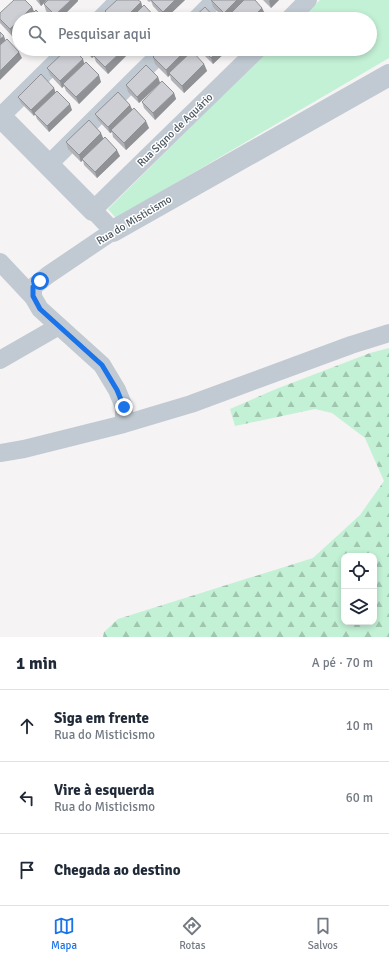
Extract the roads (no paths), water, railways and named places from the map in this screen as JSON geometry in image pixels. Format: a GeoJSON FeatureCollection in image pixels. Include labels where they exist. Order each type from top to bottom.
{"type":"FeatureCollection","features":[{"type":"Feature","properties":{"kind":"street"},"geometry":{"type":"LineString","coordinates":[[107,12],[119,0]]}},
{"type":"Feature","properties":{"kind":"street"},"geometry":{"type":"LineString","coordinates":[[203,12],[215,0]]}},
{"type":"Feature","properties":{"kind":"street"},"geometry":{"type":"LineString","coordinates":[[296,12],[308,0]]}},
{"type":"Feature","properties":{"kind":"street"},"geometry":{"type":"LineString","coordinates":[[62,56],[0,116],[112,231]]}},
{"type":"Feature","properties":{"kind":"street"},"geometry":{"type":"LineString","coordinates":[[48,165],[158,56]]}},
{"type":"Feature","properties":{"kind":"street","name":"Rua Signo de Aquário"},"geometry":{"type":"LineString","coordinates":[[93,210],[251,56]]}},
{"type":"Feature","properties":{"kind":"street","name":"Rua do Misticismo"},"geometry":{"type":"LineString","coordinates":[[33,296],[33,287],[40,281],[112,231],[389,75]]}},
{"type":"Feature","properties":{"kind":"street"},"geometry":{"type":"LineString","coordinates":[[0,262],[33,296],[40,309],[102,365],[117,390],[124,407],[124,424]]}},
{"type":"Feature","properties":{"kind":"street"},"geometry":{"type":"LineString","coordinates":[[0,360],[60,326]]}},
{"type":"Feature","properties":{"kind":"street"},"geometry":{"type":"LineString","coordinates":[[0,454],[124,424],[190,404],[389,332]]}}]}
